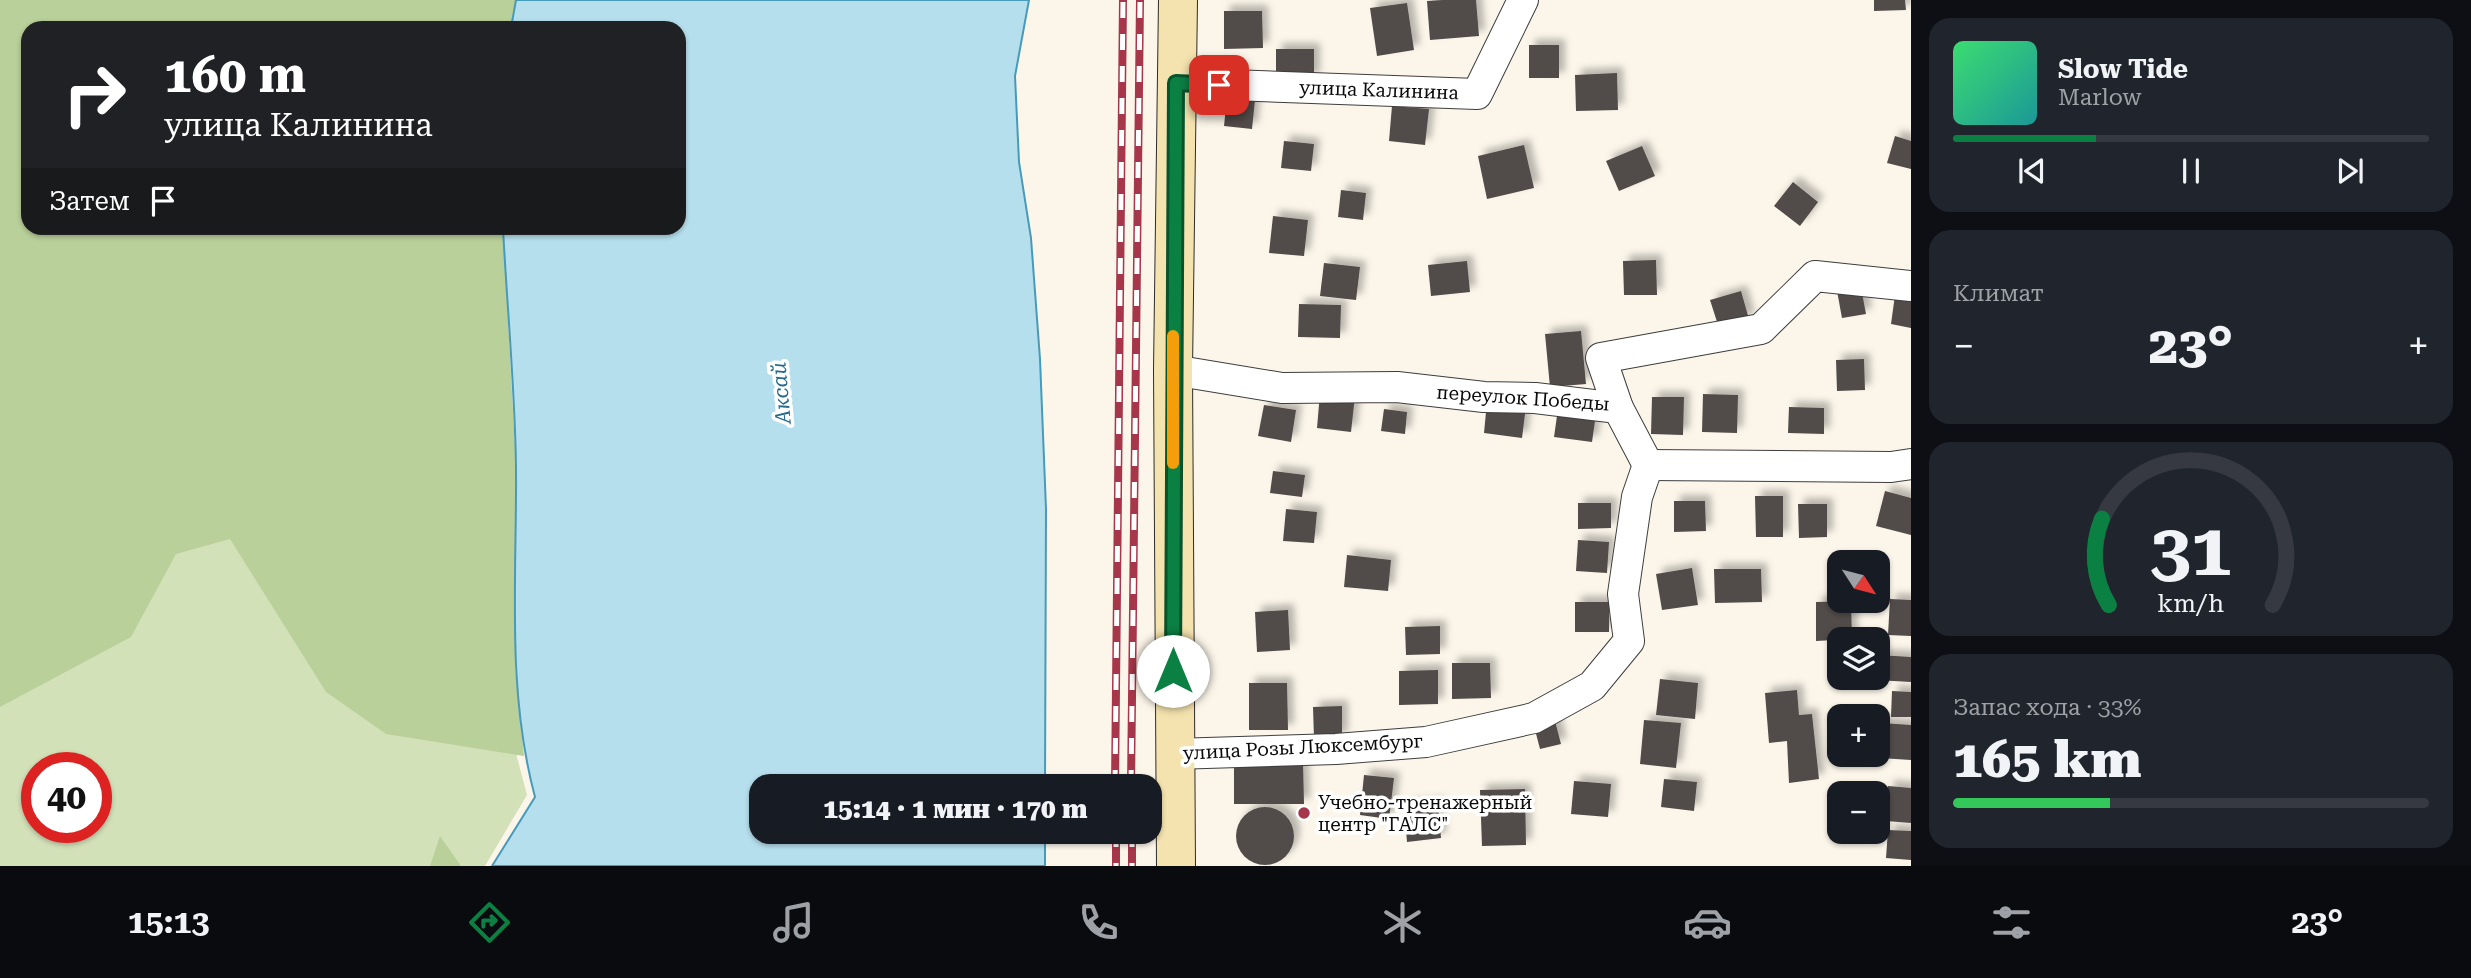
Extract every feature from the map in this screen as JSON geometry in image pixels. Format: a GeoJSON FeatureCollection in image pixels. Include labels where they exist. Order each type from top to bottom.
{"type":"FeatureCollection","features":[{"type":"Feature","properties":{"kind":"street"},"geometry":{"type":"LineString","coordinates":[[1176,866],[1173,754],[1173,370],[1178,0]]}},
{"type":"Feature","properties":{"kind":"street","name":"улица Калинина"},"geometry":{"type":"LineString","coordinates":[[1176,83],[1477,94],[1523,0]]}},
{"type":"Feature","properties":{"kind":"street","name":"переулок Победы"},"geometry":{"type":"LineString","coordinates":[[1173,370],[1282,388],[1397,387],[1484,397],[1535,398],[1618,408],[1601,358],[1660,350],[1761,329],[1815,276],[1911,286]]}},
{"type":"Feature","properties":{"kind":"street"},"geometry":{"type":"LineString","coordinates":[[1618,408],[1647,465],[1891,467],[1911,464]]}},
{"type":"Feature","properties":{"kind":"street","name":"улица Розы Люксембург"},"geometry":{"type":"LineString","coordinates":[[1173,754],[1336,749],[1426,742],[1534,718],[1592,686],[1629,641],[1623,594],[1637,497],[1647,465]]}},
{"type":"Feature","properties":{"kind":"green space"},"geometry":{"type":"Polygon","coordinates":[[[0,0],[21,21],[21,235],[36,235],[507,666],[517,757],[527,795],[485,866],[0,866],[0,0]]]}},
{"type":"Feature","properties":{"kind":"green space"},"geometry":{"type":"Polygon","coordinates":[[[0,0],[516,0],[512,21],[21,21],[21,235],[503,235],[516,465],[515,666],[524,756],[386,734],[326,692],[230,539],[176,554],[131,637],[0,707],[0,0]]]}},
{"type":"Feature","properties":{"kind":"green space"},"geometry":{"type":"Polygon","coordinates":[[[440,836],[461,866],[430,866],[440,836]]]}},
{"type":"Feature","properties":{"kind":"water","name":"Аксай"},"geometry":{"type":"Polygon","coordinates":[[[516,0],[1029,0],[1015,76],[1019,162],[1031,238],[1040,359],[1046,509],[1045,774],[749,774],[749,844],[1045,844],[1045,866],[492,866],[535,797],[520,715],[517,674],[516,467],[503,235],[686,235],[686,21],[512,21],[516,0]]]}},
{"type":"Feature","properties":{"kind":"building"},"geometry":{"type":"Polygon","coordinates":[[[1476,0],[1479,36],[1430,40],[1427,1],[1476,0]]]}},
{"type":"Feature","properties":{"kind":"building"},"geometry":{"type":"Polygon","coordinates":[[[1874,0],[1905,0],[1906,10],[1874,11],[1874,0]]]}},
{"type":"Feature","properties":{"kind":"building"},"geometry":{"type":"Polygon","coordinates":[[[1407,3],[1414,50],[1377,56],[1370,8],[1407,3]]]}},
{"type":"Feature","properties":{"kind":"building"},"geometry":{"type":"Polygon","coordinates":[[[1224,11],[1262,11],[1263,48],[1224,49],[1224,11]]]}},
{"type":"Feature","properties":{"kind":"building"},"geometry":{"type":"Polygon","coordinates":[[[1529,45],[1559,45],[1559,78],[1529,78],[1529,45]]]}},
{"type":"Feature","properties":{"kind":"building"},"geometry":{"type":"Polygon","coordinates":[[[1276,49],[1314,49],[1314,79],[1276,79],[1276,49]]]}},
{"type":"Feature","properties":{"kind":"building"},"geometry":{"type":"Polygon","coordinates":[[[1617,73],[1618,110],[1576,111],[1575,75],[1617,73]]]}},
{"type":"Feature","properties":{"kind":"building"},"geometry":{"type":"Polygon","coordinates":[[[1227,97],[1255,100],[1252,129],[1224,126],[1227,97]]]}},
{"type":"Feature","properties":{"kind":"building"},"geometry":{"type":"Polygon","coordinates":[[[1392,106],[1429,109],[1425,145],[1389,141],[1392,106]]]}},
{"type":"Feature","properties":{"kind":"building"},"geometry":{"type":"Polygon","coordinates":[[[1895,136],[1911,141],[1911,169],[1887,163],[1895,136]]]}},
{"type":"Feature","properties":{"kind":"building"},"geometry":{"type":"Polygon","coordinates":[[[1284,141],[1314,144],[1311,171],[1281,168],[1284,141]]]}},
{"type":"Feature","properties":{"kind":"building"},"geometry":{"type":"Polygon","coordinates":[[[1524,145],[1534,188],[1487,199],[1478,156],[1524,145]]]}},
{"type":"Feature","properties":{"kind":"building"},"geometry":{"type":"Polygon","coordinates":[[[1642,146],[1655,176],[1619,191],[1606,161],[1642,146]]]}},
{"type":"Feature","properties":{"kind":"building"},"geometry":{"type":"Polygon","coordinates":[[[1793,182],[1818,202],[1800,226],[1774,206],[1793,182]]]}},
{"type":"Feature","properties":{"kind":"building"},"geometry":{"type":"Polygon","coordinates":[[[1341,190],[1366,193],[1363,220],[1338,217],[1341,190]]]}},
{"type":"Feature","properties":{"kind":"building"},"geometry":{"type":"Polygon","coordinates":[[[1273,216],[1308,220],[1304,256],[1269,253],[1273,216]]]}},
{"type":"Feature","properties":{"kind":"building"},"geometry":{"type":"Polygon","coordinates":[[[1656,260],[1657,295],[1624,295],[1623,261],[1656,260]]]}},
{"type":"Feature","properties":{"kind":"building"},"geometry":{"type":"Polygon","coordinates":[[[1467,261],[1470,292],[1431,296],[1428,265],[1467,261]]]}},
{"type":"Feature","properties":{"kind":"building"},"geometry":{"type":"Polygon","coordinates":[[[1324,263],[1360,267],[1356,300],[1320,296],[1324,263]]]}},
{"type":"Feature","properties":{"kind":"building"},"geometry":{"type":"Polygon","coordinates":[[[1861,287],[1866,314],[1842,318],[1837,291],[1861,287]]]}},
{"type":"Feature","properties":{"kind":"building"},"geometry":{"type":"Polygon","coordinates":[[[1896,288],[1911,291],[1911,328],[1891,324],[1896,288]]]}},
{"type":"Feature","properties":{"kind":"building"},"geometry":{"type":"Polygon","coordinates":[[[1741,291],[1749,319],[1719,328],[1710,300],[1741,291]]]}},
{"type":"Feature","properties":{"kind":"building"},"geometry":{"type":"Polygon","coordinates":[[[1299,304],[1341,305],[1340,338],[1298,337],[1299,304]]]}},
{"type":"Feature","properties":{"kind":"building"},"geometry":{"type":"Polygon","coordinates":[[[1581,331],[1586,384],[1550,387],[1545,334],[1581,331]]]}},
{"type":"Feature","properties":{"kind":"building"},"geometry":{"type":"Polygon","coordinates":[[[1864,359],[1865,390],[1837,391],[1836,360],[1864,359]]]}},
{"type":"Feature","properties":{"kind":"building"},"geometry":{"type":"Polygon","coordinates":[[[1320,393],[1355,396],[1351,432],[1317,428],[1320,393]]]}},
{"type":"Feature","properties":{"kind":"building"},"geometry":{"type":"Polygon","coordinates":[[[1703,394],[1738,395],[1737,433],[1702,432],[1703,394]]]}},
{"type":"Feature","properties":{"kind":"building"},"geometry":{"type":"Polygon","coordinates":[[[1652,397],[1684,397],[1683,435],[1651,434],[1652,397]]]}},
{"type":"Feature","properties":{"kind":"building"},"geometry":{"type":"Polygon","coordinates":[[[1487,402],[1526,406],[1522,438],[1484,433],[1487,402]]]}},
{"type":"Feature","properties":{"kind":"building"},"geometry":{"type":"Polygon","coordinates":[[[1264,405],[1296,410],[1291,442],[1258,436],[1264,405]]]}},
{"type":"Feature","properties":{"kind":"building"},"geometry":{"type":"Polygon","coordinates":[[[1789,407],[1824,408],[1824,434],[1788,433],[1789,407]]]}},
{"type":"Feature","properties":{"kind":"building"},"geometry":{"type":"Polygon","coordinates":[[[1384,409],[1407,412],[1405,434],[1381,431],[1384,409]]]}},
{"type":"Feature","properties":{"kind":"building"},"geometry":{"type":"Polygon","coordinates":[[[1558,409],[1596,414],[1592,442],[1554,437],[1558,409]]]}},
{"type":"Feature","properties":{"kind":"building"},"geometry":{"type":"Polygon","coordinates":[[[1273,471],[1305,475],[1302,497],[1270,493],[1273,471]]]}},
{"type":"Feature","properties":{"kind":"building"},"geometry":{"type":"Polygon","coordinates":[[[1885,491],[1911,498],[1911,535],[1876,526],[1885,491]]]}},
{"type":"Feature","properties":{"kind":"building"},"geometry":{"type":"Polygon","coordinates":[[[1755,496],[1783,496],[1783,537],[1756,537],[1755,496]]]}},
{"type":"Feature","properties":{"kind":"building"},"geometry":{"type":"Polygon","coordinates":[[[1674,501],[1705,501],[1706,531],[1674,532],[1674,501]]]}},
{"type":"Feature","properties":{"kind":"building"},"geometry":{"type":"Polygon","coordinates":[[[1578,503],[1611,503],[1611,528],[1578,529],[1578,503]]]}},
{"type":"Feature","properties":{"kind":"building"},"geometry":{"type":"Polygon","coordinates":[[[1798,504],[1827,504],[1827,537],[1799,538],[1798,504]]]}},
{"type":"Feature","properties":{"kind":"building"},"geometry":{"type":"Polygon","coordinates":[[[1286,509],[1317,512],[1314,543],[1283,541],[1286,509]]]}},
{"type":"Feature","properties":{"kind":"building"},"geometry":{"type":"Polygon","coordinates":[[[1578,540],[1609,542],[1607,573],[1576,571],[1578,540]]]}},
{"type":"Feature","properties":{"kind":"building"},"geometry":{"type":"Polygon","coordinates":[[[1347,555],[1391,560],[1388,591],[1344,587],[1347,555]]]}},
{"type":"Feature","properties":{"kind":"building"},"geometry":{"type":"Polygon","coordinates":[[[1692,568],[1698,605],[1662,610],[1656,574],[1692,568]]]}},
{"type":"Feature","properties":{"kind":"building"},"geometry":{"type":"Polygon","coordinates":[[[1714,569],[1761,569],[1762,602],[1715,603],[1714,569]]]}},
{"type":"Feature","properties":{"kind":"building"},"geometry":{"type":"Polygon","coordinates":[[[1890,599],[1911,600],[1911,636],[1890,635],[1890,599]]]}},
{"type":"Feature","properties":{"kind":"building"},"geometry":{"type":"Polygon","coordinates":[[[1575,602],[1609,602],[1609,632],[1575,632],[1575,602]]]}},
{"type":"Feature","properties":{"kind":"building"},"geometry":{"type":"Polygon","coordinates":[[[1816,602],[1827,602],[1827,613],[1851,613],[1852,627],[1827,627],[1827,640],[1816,641],[1816,602]]]}},
{"type":"Feature","properties":{"kind":"building"},"geometry":{"type":"Polygon","coordinates":[[[1288,610],[1290,650],[1257,652],[1255,612],[1288,610]]]}},
{"type":"Feature","properties":{"kind":"building"},"geometry":{"type":"Polygon","coordinates":[[[1440,626],[1440,654],[1406,655],[1405,627],[1440,626]]]}},
{"type":"Feature","properties":{"kind":"building"},"geometry":{"type":"Polygon","coordinates":[[[1890,656],[1911,657],[1911,682],[1890,681],[1890,656]]]}},
{"type":"Feature","properties":{"kind":"building"},"geometry":{"type":"Polygon","coordinates":[[[1452,663],[1490,663],[1491,698],[1452,699],[1452,663]]]}},
{"type":"Feature","properties":{"kind":"building"},"geometry":{"type":"Polygon","coordinates":[[[1438,670],[1438,704],[1399,705],[1399,671],[1438,670]]]}},
{"type":"Feature","properties":{"kind":"building"},"geometry":{"type":"Polygon","coordinates":[[[1660,679],[1698,683],[1695,719],[1656,715],[1660,679]]]}},
{"type":"Feature","properties":{"kind":"building"},"geometry":{"type":"Polygon","coordinates":[[[1249,683],[1287,683],[1288,730],[1249,730],[1249,683]]]}},
{"type":"Feature","properties":{"kind":"building"},"geometry":{"type":"Polygon","coordinates":[[[1797,690],[1799,715],[1812,714],[1819,779],[1789,783],[1787,741],[1769,743],[1765,693],[1797,690]]]}},
{"type":"Feature","properties":{"kind":"building"},"geometry":{"type":"Polygon","coordinates":[[[1892,691],[1911,692],[1911,717],[1891,717],[1892,691]]]}},
{"type":"Feature","properties":{"kind":"building"},"geometry":{"type":"Polygon","coordinates":[[[1342,706],[1342,738],[1314,739],[1313,707],[1342,706]]]}},
{"type":"Feature","properties":{"kind":"building"},"geometry":{"type":"Polygon","coordinates":[[[1554,717],[1561,744],[1540,749],[1533,722],[1554,717]]]}},
{"type":"Feature","properties":{"kind":"building"},"geometry":{"type":"Polygon","coordinates":[[[1644,720],[1681,723],[1676,768],[1640,764],[1644,720]]]}},
{"type":"Feature","properties":{"kind":"building"},"geometry":{"type":"Polygon","coordinates":[[[1890,724],[1911,725],[1911,760],[1890,759],[1890,724]]]}},
{"type":"Feature","properties":{"kind":"building"},"geometry":{"type":"Polygon","coordinates":[[[1234,761],[1303,761],[1304,804],[1234,804],[1234,761]]]}},
{"type":"Feature","properties":{"kind":"building"},"geometry":{"type":"Polygon","coordinates":[[[1364,775],[1394,778],[1389,819],[1360,815],[1364,775]]]}},
{"type":"Feature","properties":{"kind":"building"},"geometry":{"type":"Polygon","coordinates":[[[1664,779],[1697,782],[1694,811],[1661,807],[1664,779]]]}},
{"type":"Feature","properties":{"kind":"building"},"geometry":{"type":"Polygon","coordinates":[[[1574,781],[1611,784],[1608,817],[1571,814],[1574,781]]]}},
{"type":"Feature","properties":{"kind":"building"},"geometry":{"type":"Polygon","coordinates":[[[1890,786],[1911,788],[1911,823],[1890,821],[1890,786]]]}},
{"type":"Feature","properties":{"kind":"building"},"geometry":{"type":"Polygon","coordinates":[[[1525,789],[1526,845],[1482,846],[1480,790],[1525,789]]]}},
{"type":"Feature","properties":{"kind":"building"},"geometry":{"type":"Polygon","coordinates":[[[1438,803],[1441,838],[1407,842],[1404,806],[1438,803]]]}},
{"type":"Feature","properties":{"kind":"building"},"geometry":{"type":"Polygon","coordinates":[[[1265,807],[1281,812],[1289,820],[1294,836],[1289,852],[1281,860],[1265,865],[1249,860],[1241,852],[1236,836],[1241,820],[1249,812],[1265,807]]]}},
{"type":"Feature","properties":{"kind":"building"},"geometry":{"type":"Polygon","coordinates":[[[1890,830],[1911,831],[1911,860],[1886,858],[1890,830]]]}},
{"type":"Feature","properties":{"kind":"railway"},"geometry":{"type":"LineString","coordinates":[[1115,774],[1123,0]]}},
{"type":"Feature","properties":{"kind":"railway"},"geometry":{"type":"LineString","coordinates":[[1131,774],[1140,0]]}},
{"type":"Feature","properties":{"kind":"railway"},"geometry":{"type":"LineString","coordinates":[[1116,844],[1116,866]]}},
{"type":"Feature","properties":{"kind":"railway"},"geometry":{"type":"LineString","coordinates":[[1132,844],[1132,866]]}},
{"type":"Feature","properties":{"kind":"slow traffic"},"geometry":{"type":"LineString","coordinates":[[1173,336],[1173,463]]}},
{"type":"Feature","properties":{"kind":"place","name":"Учебно-тренажерный центр \"ГАЛС\""},"geometry":{"type":"Point","coordinates":[1304,813]}},
{"type":"Feature","properties":{"kind":"route"},"geometry":{"type":"LineString","coordinates":[[1173,671],[1176,83],[1219,85]]}}]}
